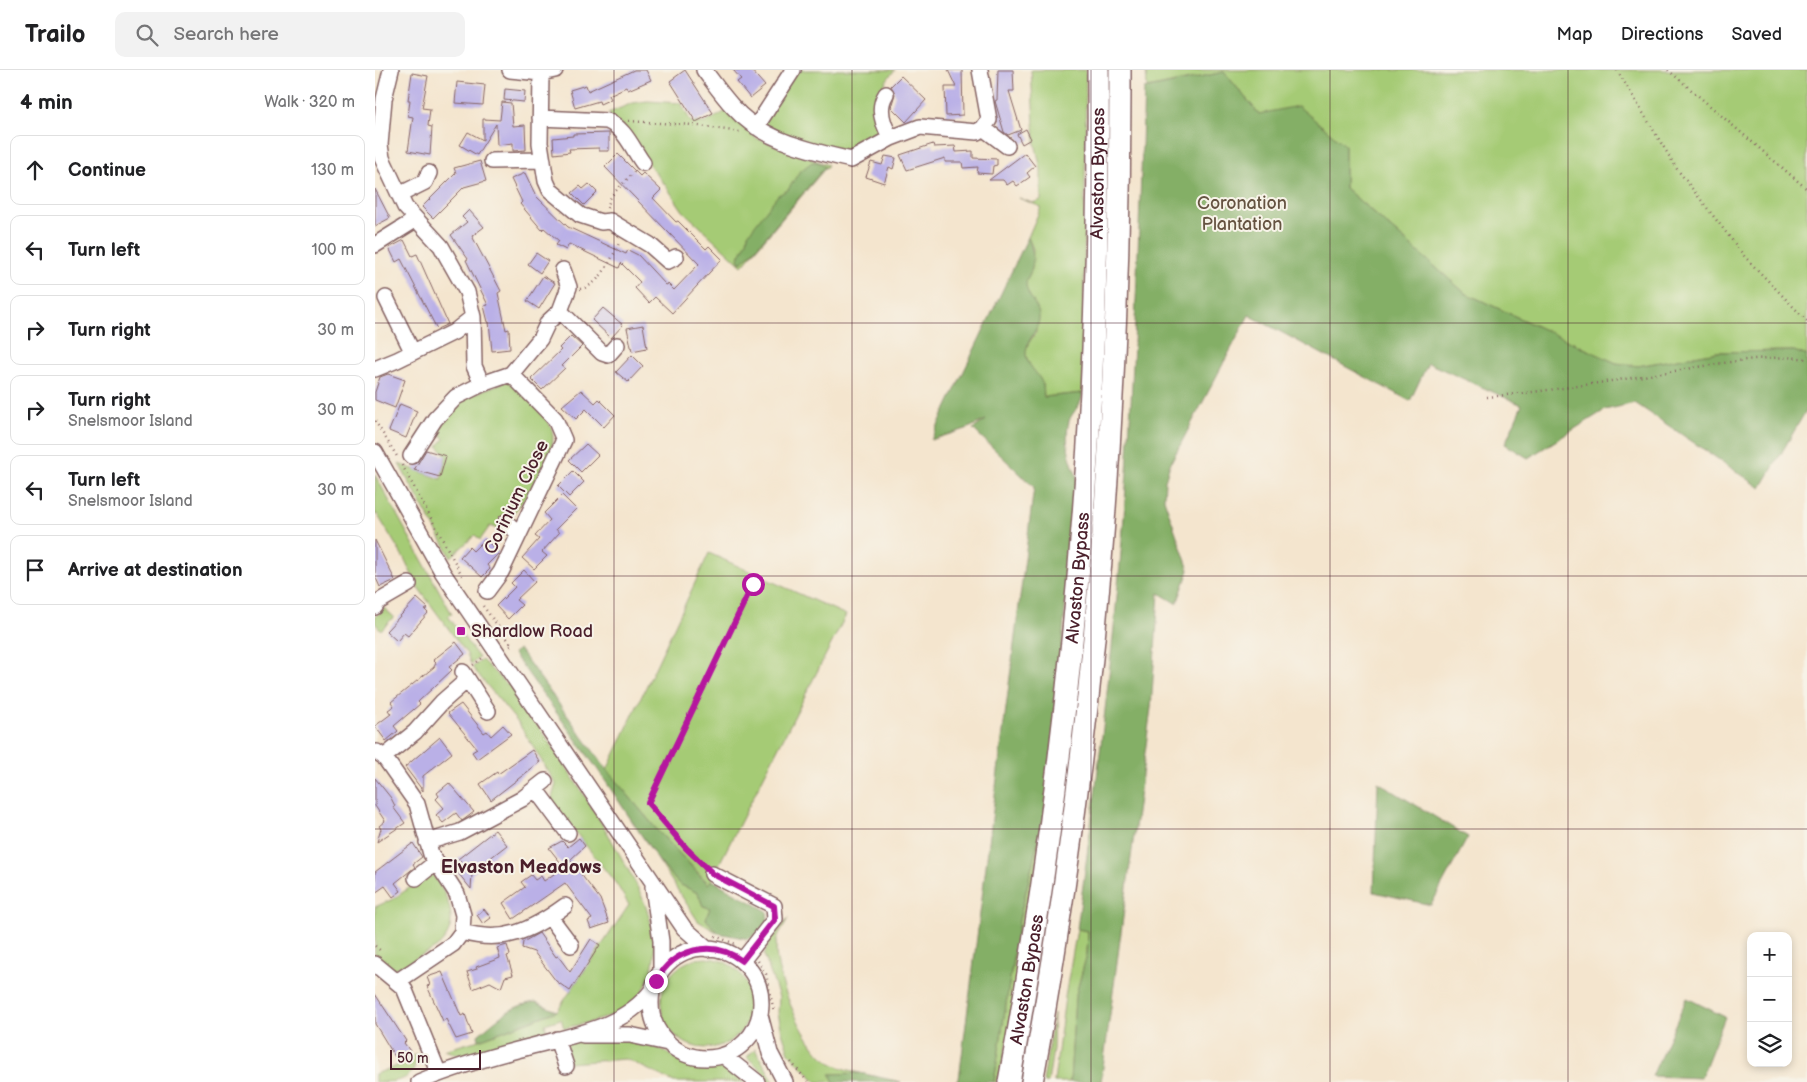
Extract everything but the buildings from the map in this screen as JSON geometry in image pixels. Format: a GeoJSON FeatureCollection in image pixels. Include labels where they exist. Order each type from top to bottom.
{"type":"FeatureCollection","features":[{"type":"Feature","properties":{"kind":"highway","name":"Alvaston Bypass"},"geometry":{"type":"LineString","coordinates":[[1009,1082],[1051,821],[1077,590],[1095,318],[1099,184],[1098,70]]}},
{"type":"Feature","properties":{"kind":"highway","name":"Alvaston Bypass"},"geometry":{"type":"LineString","coordinates":[[1032,1082],[1065,886],[1095,637],[1110,456],[1117,324],[1120,70]]}},
{"type":"Feature","properties":{"kind":"street"},"geometry":{"type":"LineString","coordinates":[[391,70],[384,99],[377,145],[399,195],[415,220],[441,246],[467,292],[473,317],[474,366],[482,384]]}},
{"type":"Feature","properties":{"kind":"street"},"geometry":{"type":"LineString","coordinates":[[510,70],[548,71],[540,118],[543,160],[546,181],[550,190],[558,199],[580,215],[610,221],[650,245],[668,262],[676,257]]}},
{"type":"Feature","properties":{"kind":"street"},"geometry":{"type":"LineString","coordinates":[[704,70],[734,108],[757,127],[804,149],[851,160],[891,138],[920,127],[977,132],[983,128],[989,120],[980,70]]}},
{"type":"Feature","properties":{"kind":"street"},"geometry":{"type":"LineString","coordinates":[[757,127],[793,70]]}},
{"type":"Feature","properties":{"kind":"street"},"geometry":{"type":"LineString","coordinates":[[886,94],[881,108],[882,117],[891,138]]}},
{"type":"Feature","properties":{"kind":"street"},"geometry":{"type":"LineString","coordinates":[[540,118],[607,121],[621,130],[643,163]]}},
{"type":"Feature","properties":{"kind":"street"},"geometry":{"type":"LineString","coordinates":[[983,128],[1007,146]]}},
{"type":"Feature","properties":{"kind":"street"},"geometry":{"type":"LineString","coordinates":[[492,161],[543,160]]}},
{"type":"Feature","properties":{"kind":"street"},"geometry":{"type":"LineString","coordinates":[[399,195],[425,182],[429,173]]}},
{"type":"Feature","properties":{"kind":"street"},"geometry":{"type":"LineString","coordinates":[[375,245],[415,220]]}},
{"type":"Feature","properties":{"kind":"street"},"geometry":{"type":"LineString","coordinates":[[411,456],[435,419],[456,398],[482,384],[511,374],[540,339],[548,322],[560,310],[569,290],[563,270]]}},
{"type":"Feature","properties":{"kind":"street"},"geometry":{"type":"LineString","coordinates":[[386,298],[412,351]]}},
{"type":"Feature","properties":{"kind":"street"},"geometry":{"type":"LineString","coordinates":[[560,310],[602,353],[607,355],[617,345]]}},
{"type":"Feature","properties":{"kind":"street"},"geometry":{"type":"LineString","coordinates":[[375,369],[454,332],[473,317]]}},
{"type":"Feature","properties":{"kind":"street","name":"Corinium Close"},"geometry":{"type":"LineString","coordinates":[[483,596],[501,572],[564,440],[555,419],[511,374]]}},
{"type":"Feature","properties":{"kind":"street"},"geometry":{"type":"LineString","coordinates":[[375,452],[443,573],[684,928],[729,954],[745,957]]}},
{"type":"Feature","properties":{"kind":"street"},"geometry":{"type":"LineString","coordinates":[[506,522],[519,534]]}},
{"type":"Feature","properties":{"kind":"street"},"geometry":{"type":"LineString","coordinates":[[376,602],[409,584]]}},
{"type":"Feature","properties":{"kind":"street"},"geometry":{"type":"LineString","coordinates":[[398,981],[446,950],[462,932],[463,915],[457,894],[435,863],[427,842],[417,804],[380,754],[415,732],[442,702],[468,681],[488,711]]}},
{"type":"Feature","properties":{"kind":"street"},"geometry":{"type":"LineString","coordinates":[[427,842],[460,832],[522,799],[540,785],[556,818],[568,833]]}},
{"type":"Feature","properties":{"kind":"street"},"geometry":{"type":"LineString","coordinates":[[416,878],[435,863]]}},
{"type":"Feature","properties":{"kind":"street"},"geometry":{"type":"LineString","coordinates":[[713,874],[774,906],[775,919],[745,957]]}},
{"type":"Feature","properties":{"kind":"street"},"geometry":{"type":"LineString","coordinates":[[652,883],[661,935],[661,972]]}},
{"type":"Feature","properties":{"kind":"street"},"geometry":{"type":"LineString","coordinates":[[462,932],[484,937],[495,937],[528,929],[550,918],[565,906]]}},
{"type":"Feature","properties":{"kind":"street"},"geometry":{"type":"LineString","coordinates":[[550,918],[571,945]]}},
{"type":"Feature","properties":{"kind":"street"},"geometry":{"type":"LineString","coordinates":[[419,1082],[439,1074],[576,1035],[618,1018],[639,1006],[653,989],[661,972],[678,956],[709,941]]}},
{"type":"Feature","properties":{"kind":"street"},"geometry":{"type":"LineString","coordinates":[[745,957],[758,985],[759,1015],[770,1053],[785,1082]]}},
{"type":"Feature","properties":{"kind":"street"},"geometry":{"type":"LineString","coordinates":[[376,966],[398,981],[412,1005],[439,1074]]}},
{"type":"Feature","properties":{"kind":"street"},"geometry":{"type":"LineString","coordinates":[[653,989],[651,1009],[654,1021],[668,1043],[677,1050],[698,1058],[724,1056],[746,1041],[755,1029],[759,1015]]}},
{"type":"Feature","properties":{"kind":"street"},"geometry":{"type":"LineString","coordinates":[[576,1035],[630,1035],[668,1043]]}},
{"type":"Feature","properties":{"kind":"street"},"geometry":{"type":"LineString","coordinates":[[557,1039],[566,1066]]}},
{"type":"Feature","properties":{"kind":"street"},"geometry":{"type":"LineString","coordinates":[[724,1056],[757,1082]]}},
{"type":"Feature","properties":{"kind":"path"},"geometry":{"type":"LineString","coordinates":[[1617,70],[1677,169],[1745,257],[1807,320]]}},
{"type":"Feature","properties":{"kind":"path"},"geometry":{"type":"LineString","coordinates":[[1668,70],[1807,189]]}},
{"type":"Feature","properties":{"kind":"path"},"geometry":{"type":"LineString","coordinates":[[607,121],[692,126],[753,134],[757,127]]}},
{"type":"Feature","properties":{"kind":"path"},"geometry":{"type":"LineString","coordinates":[[605,221],[605,214],[611,196],[643,163]]}},
{"type":"Feature","properties":{"kind":"path"},"geometry":{"type":"LineString","coordinates":[[569,290],[590,286],[613,257],[625,230]]}},
{"type":"Feature","properties":{"kind":"path"},"geometry":{"type":"LineString","coordinates":[[1487,397],[1561,390],[1716,364],[1793,357],[1807,359]]}},
{"type":"Feature","properties":{"kind":"path"},"geometry":{"type":"LineString","coordinates":[[375,421],[465,580]]}},
{"type":"Feature","properties":{"kind":"path"},"geometry":{"type":"LineString","coordinates":[[713,874],[686,848],[648,803],[753,584]]}},
{"type":"Feature","properties":{"kind":"path"},"geometry":{"type":"LineString","coordinates":[[468,681],[496,652],[512,645],[483,596]]}},
{"type":"Feature","properties":{"kind":"path"},"geometry":{"type":"LineString","coordinates":[[709,941],[734,943],[745,957],[761,963],[775,1017]]}},
{"type":"Feature","properties":{"kind":"path"},"geometry":{"type":"LineString","coordinates":[[787,1057],[808,1082]]}},
{"type":"Feature","properties":{"kind":"green space"},"geometry":{"type":"Polygon","coordinates":[[[795,70],[895,70],[888,78],[881,93],[882,134],[859,148],[844,153],[782,136],[764,123],[795,70]]]}},
{"type":"Feature","properties":{"kind":"green space"},"geometry":{"type":"Polygon","coordinates":[[[1031,70],[1086,70],[1083,393],[1044,397],[1043,384],[1030,366],[1025,353],[1028,344],[1036,332],[1036,306],[1028,295],[1025,283],[1032,269],[1033,249],[1028,237],[1041,207],[1019,198],[1032,203],[1041,200],[1041,170],[1035,143],[1031,70]]]}},
{"type":"Feature","properties":{"kind":"green space"},"geometry":{"type":"Polygon","coordinates":[[[1146,70],[1807,70],[1807,356],[1794,351],[1717,352],[1638,366],[1616,363],[1465,293],[1345,188],[1345,145],[1259,114],[1224,72],[1147,88],[1146,70]]]}},
{"type":"Feature","properties":{"kind":"green space","name":"Coronation Plantation"},"geometry":{"type":"Polygon","coordinates":[[[1224,72],[1259,114],[1298,106],[1345,145],[1345,188],[1465,293],[1616,363],[1638,366],[1717,352],[1794,351],[1807,356],[1807,409],[1761,488],[1635,403],[1605,410],[1528,458],[1505,444],[1522,405],[1428,363],[1410,401],[1249,315],[1170,464],[1165,481],[1164,499],[1189,570],[1177,604],[1159,593],[1151,708],[1101,1082],[1070,1082],[1075,998],[1087,954],[1088,931],[1077,929],[1115,620],[1124,517],[1138,250],[1144,89],[1224,72]]]}},
{"type":"Feature","properties":{"kind":"green space"},"geometry":{"type":"Polygon","coordinates":[[[647,101],[681,103],[691,122],[705,123],[728,110],[756,138],[828,165],[742,266],[683,211],[666,186],[608,113],[633,103],[647,101]]]}},
{"type":"Feature","properties":{"kind":"green space"},"geometry":{"type":"Polygon","coordinates":[[[812,162],[818,162],[825,167],[752,253],[740,263],[738,259],[747,241],[748,234],[778,195],[788,190],[799,172],[812,162]]]}},
{"type":"Feature","properties":{"kind":"green space"},"geometry":{"type":"Polygon","coordinates":[[[1028,237],[1032,249],[1033,262],[1026,285],[1038,310],[1039,320],[1027,348],[1026,357],[1041,381],[1044,397],[1083,393],[1079,406],[1069,421],[1067,435],[1072,463],[1077,476],[1048,800],[1019,920],[994,1082],[954,1082],[959,1079],[1034,487],[973,429],[986,420],[966,429],[931,440],[1028,237]]]}},
{"type":"Feature","properties":{"kind":"green space"},"geometry":{"type":"Polygon","coordinates":[[[509,380],[533,404],[549,424],[552,430],[553,442],[550,455],[544,469],[526,497],[500,530],[490,526],[480,540],[475,535],[451,557],[399,464],[441,479],[446,456],[438,446],[444,439],[437,430],[441,420],[448,411],[467,398],[509,380]]]}},
{"type":"Feature","properties":{"kind":"green space"},"geometry":{"type":"Polygon","coordinates":[[[375,475],[452,614],[448,616],[479,658],[471,664],[467,654],[417,586],[405,560],[377,514],[375,515],[375,475]]]}},
{"type":"Feature","properties":{"kind":"green space"},"geometry":{"type":"Polygon","coordinates":[[[709,553],[846,615],[709,884],[658,831],[607,770],[709,553]]]}},
{"type":"Feature","properties":{"kind":"green space"},"geometry":{"type":"Polygon","coordinates":[[[384,608],[394,617],[381,630],[375,623],[375,617],[384,608]]]}},
{"type":"Feature","properties":{"kind":"green space"},"geometry":{"type":"Polygon","coordinates":[[[519,649],[607,770],[658,831],[708,884],[712,880],[767,911],[768,921],[761,930],[749,939],[718,933],[706,919],[710,908],[703,906],[698,893],[679,884],[658,860],[598,770],[513,653],[519,649]]]}},
{"type":"Feature","properties":{"kind":"green space"},"geometry":{"type":"Polygon","coordinates":[[[482,660],[506,684],[509,683],[607,833],[635,883],[645,906],[653,933],[654,954],[651,974],[647,984],[626,1008],[596,1021],[564,1028],[561,1019],[545,1024],[547,1032],[463,1056],[444,1050],[479,1040],[557,1011],[629,905],[617,885],[551,801],[556,784],[519,724],[472,667],[482,660]]]}},
{"type":"Feature","properties":{"kind":"green space"},"geometry":{"type":"Polygon","coordinates":[[[1378,782],[1468,837],[1431,905],[1374,892],[1378,782]]]}},
{"type":"Feature","properties":{"kind":"green space"},"geometry":{"type":"Polygon","coordinates":[[[1048,800],[1010,1028],[998,1082],[994,1082],[1019,920],[1048,800]]]}},
{"type":"Feature","properties":{"kind":"green space"},"geometry":{"type":"Polygon","coordinates":[[[658,860],[679,884],[698,893],[703,906],[710,908],[706,919],[718,933],[698,921],[658,860]]]}},
{"type":"Feature","properties":{"kind":"green space"},"geometry":{"type":"Polygon","coordinates":[[[431,873],[446,896],[449,906],[451,924],[448,933],[436,948],[392,969],[375,957],[375,907],[393,899],[431,873]]]}},
{"type":"Feature","properties":{"kind":"green space"},"geometry":{"type":"Polygon","coordinates":[[[788,918],[777,939],[776,952],[783,986],[799,1023],[808,1039],[828,1061],[860,1073],[831,1074],[834,1082],[817,1082],[789,1053],[778,1013],[779,997],[764,955],[770,940],[788,918]]]}},
{"type":"Feature","properties":{"kind":"green space"},"geometry":{"type":"Polygon","coordinates":[[[1077,929],[1088,931],[1087,954],[1075,998],[1070,1082],[1054,1082],[1065,997],[1077,929]]]}},
{"type":"Feature","properties":{"kind":"green space"},"geometry":{"type":"Polygon","coordinates":[[[706,958],[723,962],[738,971],[747,986],[751,1003],[747,1020],[738,1035],[723,1044],[706,1048],[689,1044],[674,1035],[665,1020],[661,1003],[665,986],[674,971],[689,962],[706,958]]]}},
{"type":"Feature","properties":{"kind":"green space"},"geometry":{"type":"Polygon","coordinates":[[[1687,998],[1725,1017],[1701,1078],[1652,1076],[1687,998]]]}},
{"type":"Feature","properties":{"kind":"green space"},"geometry":{"type":"Polygon","coordinates":[[[536,1002],[557,1011],[479,1040],[478,1035],[505,1014],[519,1006],[536,1002]]]}},
{"type":"Feature","properties":{"kind":"green space"},"geometry":{"type":"Polygon","coordinates":[[[1054,1013],[1053,1050],[1048,1082],[1043,1082],[1054,1013]]]}},
{"type":"Feature","properties":{"kind":"green space"},"geometry":{"type":"Polygon","coordinates":[[[616,1038],[661,1049],[684,1064],[718,1068],[731,1072],[744,1082],[674,1082],[626,1059],[568,1063],[567,1042],[616,1038]]]}},
{"type":"Feature","properties":{"kind":"green space"},"geometry":{"type":"Polygon","coordinates":[[[755,1049],[774,1082],[770,1082],[747,1057],[755,1049]]]}},
{"type":"Feature","properties":{"kind":"green space"},"geometry":{"type":"Polygon","coordinates":[[[416,1054],[413,1070],[404,1079],[390,1082],[375,1082],[375,1074],[397,1066],[416,1054]]]}},
{"type":"Feature","properties":{"kind":"green space"},"geometry":{"type":"Polygon","coordinates":[[[860,1073],[901,1082],[834,1082],[830,1074],[860,1073]]]}},
{"type":"Feature","properties":{"kind":"place","name":"Shardlow Road"},"geometry":{"type":"Point","coordinates":[461,631]}},
{"type":"Feature","properties":{"kind":"district","name":"Elvaston Meadows"},"geometry":{"type":"Point","coordinates":[521,866]}},
{"type":"Feature","properties":{"kind":"route"},"geometry":{"type":"LineString","coordinates":[[656,981],[666,965],[671,961],[678,956],[699,948],[719,950],[742,961],[773,924],[776,915],[774,906],[765,900],[713,874],[686,848],[648,803],[753,584]]}}]}
